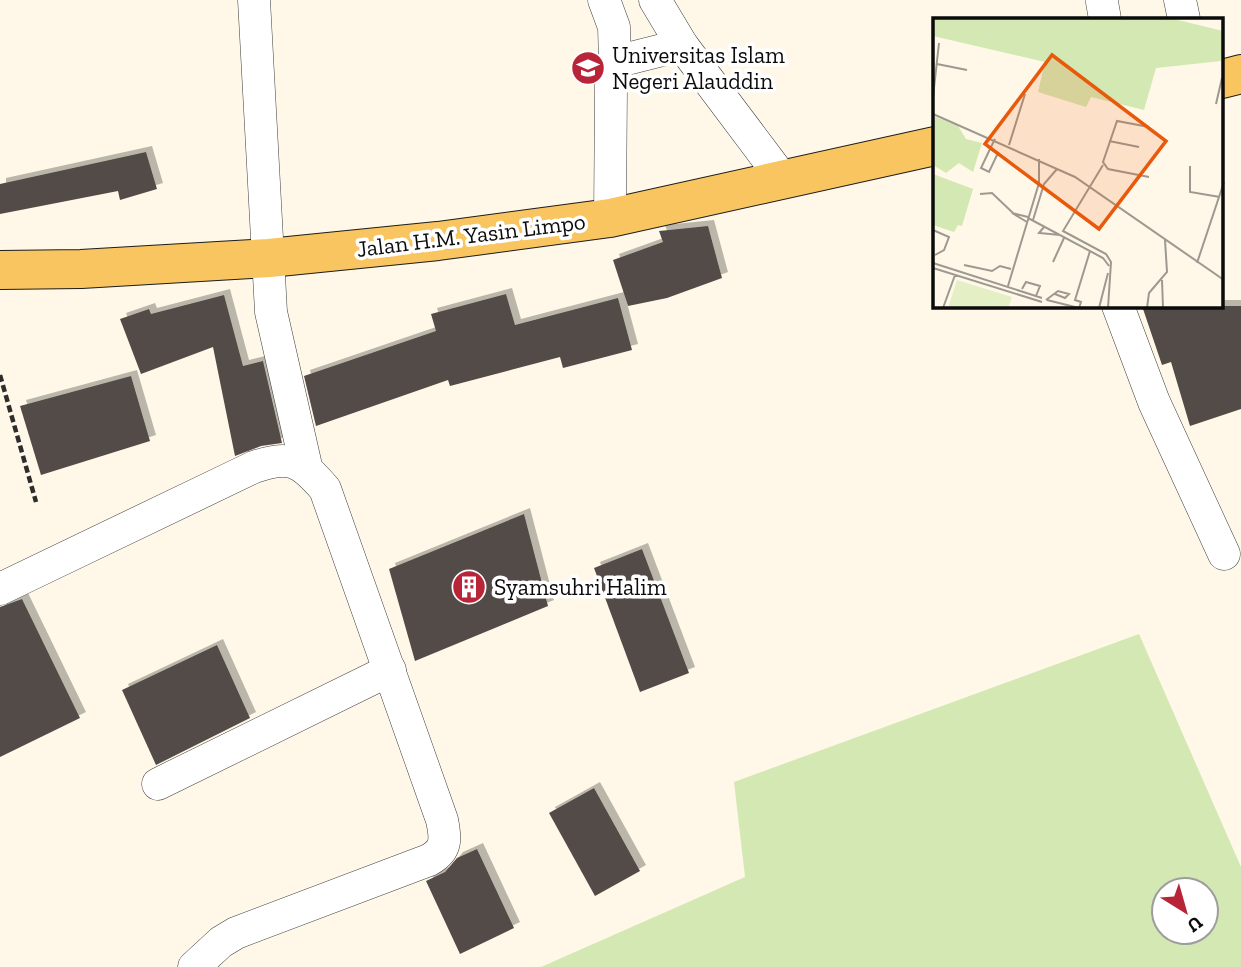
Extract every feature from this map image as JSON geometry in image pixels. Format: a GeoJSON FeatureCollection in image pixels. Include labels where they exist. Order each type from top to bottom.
{"type":"FeatureCollection","features":[{"type":"Feature","properties":{"kind":"main road"},"geometry":{"type":"LineString","coordinates":[[1224,78],[1241,74]]}},
{"type":"Feature","properties":{"kind":"main road","name":"Jalan H.M. Yasin Limpo"},"geometry":{"type":"LineString","coordinates":[[0,270],[81,269],[269,258],[438,241],[610,218],[933,146]]}},
{"type":"Feature","properties":{"kind":"street"},"geometry":{"type":"LineString","coordinates":[[194,967],[221,942],[236,933],[429,860],[443,851],[445,834],[325,488],[306,466],[271,312],[254,0]]}},
{"type":"Feature","properties":{"kind":"street"},"geometry":{"type":"LineString","coordinates":[[604,0],[614,27],[615,62],[611,86],[610,218]]}},
{"type":"Feature","properties":{"kind":"street"},"geometry":{"type":"LineString","coordinates":[[655,0],[682,45],[782,178]]}},
{"type":"Feature","properties":{"kind":"street"},"geometry":{"type":"LineString","coordinates":[[1180,0],[1184,18]]}},
{"type":"Feature","properties":{"kind":"street"},"geometry":{"type":"LineString","coordinates":[[615,62],[682,45]]}},
{"type":"Feature","properties":{"kind":"street"},"geometry":{"type":"LineString","coordinates":[[1119,308],[1154,401],[1224,554]]}},
{"type":"Feature","properties":{"kind":"street"},"geometry":{"type":"LineString","coordinates":[[0,589],[254,467],[280,458],[306,466]]}},
{"type":"Feature","properties":{"kind":"street"},"geometry":{"type":"LineString","coordinates":[[158,784],[390,670]]}},
{"type":"Feature","properties":{"kind":"path"},"geometry":{"type":"LineString","coordinates":[[0,375],[36,502]]}},
{"type":"Feature","properties":{"kind":"green space"},"geometry":{"type":"Polygon","coordinates":[[[1139,634],[1241,867],[1241,967],[541,967],[745,877],[734,782],[1139,634]]]}},
{"type":"Feature","properties":{"kind":"building"},"geometry":{"type":"Polygon","coordinates":[[[146,152],[157,189],[120,200],[118,191],[0,214],[0,184],[146,152]]]}},
{"type":"Feature","properties":{"kind":"building"},"geometry":{"type":"Polygon","coordinates":[[[708,226],[722,278],[667,298],[628,306],[613,260],[663,242],[659,231],[708,226]]]}},
{"type":"Feature","properties":{"kind":"building"},"geometry":{"type":"Polygon","coordinates":[[[506,294],[515,325],[618,298],[632,350],[563,368],[560,357],[450,386],[448,380],[316,426],[304,376],[436,331],[431,314],[506,294]]]}},
{"type":"Feature","properties":{"kind":"building"},"geometry":{"type":"Polygon","coordinates":[[[224,295],[243,366],[263,361],[282,443],[261,446],[235,456],[213,347],[141,374],[120,319],[149,309],[151,314],[224,295]]]}},
{"type":"Feature","properties":{"kind":"building"},"geometry":{"type":"Polygon","coordinates":[[[1241,306],[1241,409],[1190,426],[1171,362],[1162,365],[1143,308],[1241,306]]]}},
{"type":"Feature","properties":{"kind":"building"},"geometry":{"type":"Polygon","coordinates":[[[131,376],[150,441],[41,475],[20,406],[131,376]]]}},
{"type":"Feature","properties":{"kind":"building","name":"Syamsuhri Halim"},"geometry":{"type":"Polygon","coordinates":[[[524,514],[548,606],[415,661],[389,569],[524,514]]]}},
{"type":"Feature","properties":{"kind":"building"},"geometry":{"type":"Polygon","coordinates":[[[642,549],[689,673],[640,692],[594,568],[642,549]]]}},
{"type":"Feature","properties":{"kind":"building"},"geometry":{"type":"Polygon","coordinates":[[[22,599],[80,718],[0,757],[0,607],[22,599]]]}},
{"type":"Feature","properties":{"kind":"building"},"geometry":{"type":"Polygon","coordinates":[[[217,645],[250,718],[156,765],[122,690],[217,645]]]}},
{"type":"Feature","properties":{"kind":"building"},"geometry":{"type":"Polygon","coordinates":[[[594,788],[640,871],[595,896],[549,813],[594,788]]]}},
{"type":"Feature","properties":{"kind":"building"},"geometry":{"type":"Polygon","coordinates":[[[477,849],[514,928],[460,954],[426,881],[445,872],[457,858],[477,849]]]}},
{"type":"Feature","properties":{"kind":"place","name":"Universitas Islam Negeri Alauddin"},"geometry":{"type":"Point","coordinates":[588,68]}},
{"type":"Feature","properties":{"kind":"place","name":"Syamsuhri Halim"},"geometry":{"type":"Point","coordinates":[469,587]}}]}
